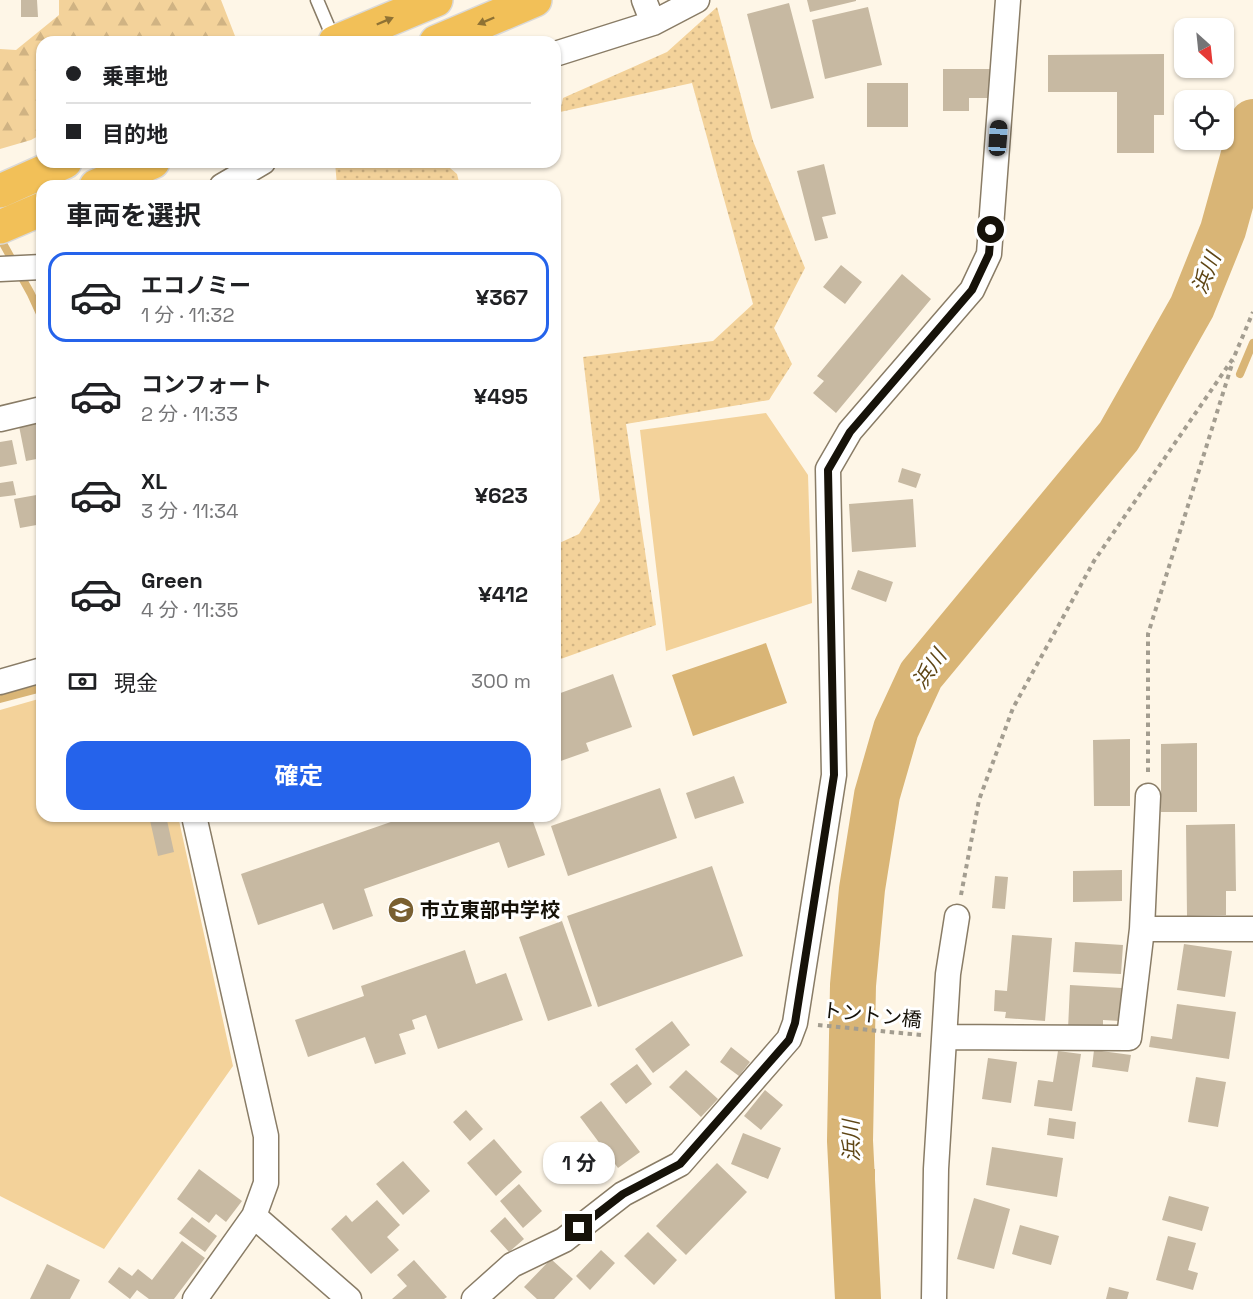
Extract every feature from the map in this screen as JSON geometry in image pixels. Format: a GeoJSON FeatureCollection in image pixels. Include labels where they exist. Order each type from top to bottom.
{"type":"FeatureCollection","features":[{"type":"Feature","properties":{"kind":"highway"},"geometry":{"type":"LineString","coordinates":[[349,36],[436,0]]}},
{"type":"Feature","properties":{"kind":"highway"},"geometry":{"type":"LineString","coordinates":[[450,36],[535,0]]}},
{"type":"Feature","properties":{"kind":"highway"},"geometry":{"type":"LineString","coordinates":[[5,189],[52,168]]}},
{"type":"Feature","properties":{"kind":"highway"},"geometry":{"type":"LineString","coordinates":[[110,180],[139,168]]}},
{"type":"Feature","properties":{"kind":"street"},"geometry":{"type":"LineString","coordinates":[[561,51],[647,8],[697,0]]}},
{"type":"Feature","properties":{"kind":"street"},"geometry":{"type":"LineString","coordinates":[[474,1299],[512,1265],[564,1240],[623,1194],[680,1164],[789,1040],[795,1023],[834,775],[828,470],[850,432],[972,290],[989,254],[1008,0]]}},
{"type":"Feature","properties":{"kind":"street"},"geometry":{"type":"LineString","coordinates":[[232,180],[253,168]]}},
{"type":"Feature","properties":{"kind":"street"},"geometry":{"type":"LineString","coordinates":[[0,268],[36,267]]}},
{"type":"Feature","properties":{"kind":"street"},"geometry":{"type":"LineString","coordinates":[[0,419],[36,410]]}},
{"type":"Feature","properties":{"kind":"street"},"geometry":{"type":"LineString","coordinates":[[0,682],[36,672]]}},
{"type":"Feature","properties":{"kind":"street"},"geometry":{"type":"LineString","coordinates":[[945,1037],[1129,1038],[1142,929],[1148,796]]}},
{"type":"Feature","properties":{"kind":"street"},"geometry":{"type":"LineString","coordinates":[[195,822],[266,1136],[266,1183],[254,1216],[195,1299]]}},
{"type":"Feature","properties":{"kind":"street"},"geometry":{"type":"LineString","coordinates":[[934,1299],[936,1169],[948,974],[957,916]]}},
{"type":"Feature","properties":{"kind":"street"},"geometry":{"type":"LineString","coordinates":[[1142,929],[1253,929]]}},
{"type":"Feature","properties":{"kind":"street"},"geometry":{"type":"LineString","coordinates":[[254,1216],[349,1299]]}},
{"type":"Feature","properties":{"kind":"lane"},"geometry":{"type":"LineString","coordinates":[[317,0],[332,36]]}},
{"type":"Feature","properties":{"kind":"path"},"geometry":{"type":"LineString","coordinates":[[1148,796],[1148,634],[1234,357],[1253,312]]}},
{"type":"Feature","properties":{"kind":"path"},"geometry":{"type":"LineString","coordinates":[[957,916],[979,800],[1013,708],[1094,561],[1234,357]]}},
{"type":"Feature","properties":{"kind":"path","name":"トントン橋"},"geometry":{"type":"LineString","coordinates":[[795,1023],[945,1037]]}},
{"type":"Feature","properties":{"kind":"green space"},"geometry":{"type":"Polygon","coordinates":[[[59,0],[221,0],[235,36],[36,36],[36,137],[0,149],[0,49],[16,50],[59,15],[59,0]]]}},
{"type":"Feature","properties":{"kind":"green space"},"geometry":{"type":"Polygon","coordinates":[[[717,7],[753,141],[805,268],[774,328],[792,364],[769,400],[626,424],[656,625],[561,659],[561,542],[579,534],[600,501],[583,357],[713,341],[753,304],[692,83],[561,112],[563,98],[667,52],[717,7]]]}},
{"type":"Feature","properties":{"kind":"green space"},"geometry":{"type":"Polygon","coordinates":[[[336,168],[450,168],[457,174],[458,180],[336,180],[336,168]]]}},
{"type":"Feature","properties":{"kind":"green space"},"geometry":{"type":"Polygon","coordinates":[[[766,413],[808,475],[812,603],[666,651],[640,430],[766,413]]]}},
{"type":"Feature","properties":{"kind":"green space"},"geometry":{"type":"Polygon","coordinates":[[[36,700],[36,822],[179,822],[233,1066],[104,1249],[0,1196],[0,710],[36,700]]]}},
{"type":"Feature","properties":{"kind":"shaded area"},"geometry":{"type":"Polygon","coordinates":[[[766,643],[787,703],[693,736],[672,675],[766,643]]]}},
{"type":"Feature","properties":{"kind":"shaded area"},"geometry":{"type":"Polygon","coordinates":[[[839,1169],[875,1169],[874,1299],[847,1299],[839,1169]]]}},
{"type":"Feature","properties":{"kind":"building"},"geometry":{"type":"Polygon","coordinates":[[[21,0],[37,0],[38,17],[21,17],[21,0]]]}},
{"type":"Feature","properties":{"kind":"building"},"geometry":{"type":"Polygon","coordinates":[[[807,0],[856,0],[856,1],[810,12],[807,0]]]}},
{"type":"Feature","properties":{"kind":"building"},"geometry":{"type":"Polygon","coordinates":[[[789,3],[814,98],[771,109],[747,14],[789,3]]]}},
{"type":"Feature","properties":{"kind":"building"},"geometry":{"type":"Polygon","coordinates":[[[868,7],[882,65],[825,79],[812,20],[868,7]]]}},
{"type":"Feature","properties":{"kind":"building"},"geometry":{"type":"Polygon","coordinates":[[[1164,54],[1164,115],[1154,115],[1154,153],[1117,153],[1117,92],[1048,92],[1048,55],[1164,54]]]}},
{"type":"Feature","properties":{"kind":"building"},"geometry":{"type":"Polygon","coordinates":[[[943,69],[991,69],[991,98],[969,98],[969,111],[943,111],[943,69]]]}},
{"type":"Feature","properties":{"kind":"building"},"geometry":{"type":"Polygon","coordinates":[[[867,83],[908,83],[908,127],[867,127],[867,83]]]}},
{"type":"Feature","properties":{"kind":"building"},"geometry":{"type":"Polygon","coordinates":[[[824,164],[836,214],[822,217],[828,238],[815,241],[797,171],[824,164]]]}},
{"type":"Feature","properties":{"kind":"building"},"geometry":{"type":"Polygon","coordinates":[[[841,265],[862,282],[845,304],[823,287],[841,265]]]}},
{"type":"Feature","properties":{"kind":"building"},"geometry":{"type":"Polygon","coordinates":[[[902,274],[931,299],[836,413],[813,393],[824,381],[817,376],[902,274]]]}},
{"type":"Feature","properties":{"kind":"building"},"geometry":{"type":"Polygon","coordinates":[[[36,422],[36,459],[26,461],[19,426],[36,422]]]}},
{"type":"Feature","properties":{"kind":"building"},"geometry":{"type":"Polygon","coordinates":[[[12,440],[17,464],[0,467],[0,442],[12,440]]]}},
{"type":"Feature","properties":{"kind":"building"},"geometry":{"type":"Polygon","coordinates":[[[902,468],[921,474],[916,488],[898,482],[902,468]]]}},
{"type":"Feature","properties":{"kind":"building"},"geometry":{"type":"Polygon","coordinates":[[[13,481],[16,495],[0,497],[0,483],[13,481]]]}},
{"type":"Feature","properties":{"kind":"building"},"geometry":{"type":"Polygon","coordinates":[[[36,495],[36,525],[20,528],[14,499],[36,495]]]}},
{"type":"Feature","properties":{"kind":"building"},"geometry":{"type":"Polygon","coordinates":[[[913,499],[916,547],[852,552],[849,504],[913,499]]]}},
{"type":"Feature","properties":{"kind":"building"},"geometry":{"type":"Polygon","coordinates":[[[858,570],[893,582],[886,602],[851,589],[858,570]]]}},
{"type":"Feature","properties":{"kind":"building"},"geometry":{"type":"Polygon","coordinates":[[[613,674],[632,727],[586,743],[589,751],[561,761],[561,693],[613,674]]]}},
{"type":"Feature","properties":{"kind":"building"},"geometry":{"type":"Polygon","coordinates":[[[1130,739],[1130,806],[1094,806],[1093,740],[1130,739]]]}},
{"type":"Feature","properties":{"kind":"building"},"geometry":{"type":"Polygon","coordinates":[[[1197,743],[1197,812],[1161,812],[1161,744],[1197,743]]]}},
{"type":"Feature","properties":{"kind":"building"},"geometry":{"type":"Polygon","coordinates":[[[734,776],[744,803],[695,819],[686,793],[734,776]]]}},
{"type":"Feature","properties":{"kind":"building"},"geometry":{"type":"Polygon","coordinates":[[[660,788],[677,838],[568,876],[551,826],[660,788]]]}},
{"type":"Feature","properties":{"kind":"building"},"geometry":{"type":"Polygon","coordinates":[[[150,822],[167,822],[174,852],[158,856],[150,822]]]}},
{"type":"Feature","properties":{"kind":"building"},"geometry":{"type":"Polygon","coordinates":[[[391,822],[533,822],[545,855],[508,868],[499,842],[364,889],[373,916],[333,930],[323,903],[258,925],[241,874],[391,822]]]}},
{"type":"Feature","properties":{"kind":"building"},"geometry":{"type":"Polygon","coordinates":[[[1235,824],[1236,891],[1226,891],[1226,915],[1187,916],[1186,825],[1235,824]]]}},
{"type":"Feature","properties":{"kind":"building"},"geometry":{"type":"Polygon","coordinates":[[[712,866],[743,956],[598,1007],[567,916],[712,866]]]}},
{"type":"Feature","properties":{"kind":"building"},"geometry":{"type":"Polygon","coordinates":[[[1122,870],[1122,901],[1073,902],[1073,871],[1122,870]]]}},
{"type":"Feature","properties":{"kind":"building"},"geometry":{"type":"Polygon","coordinates":[[[995,876],[1008,877],[1005,909],[992,908],[995,876]]]}},
{"type":"Feature","properties":{"kind":"building"},"geometry":{"type":"Polygon","coordinates":[[[562,921],[592,1006],[548,1021],[519,937],[562,921]]]}},
{"type":"Feature","properties":{"kind":"building"},"geometry":{"type":"Polygon","coordinates":[[[1012,935],[1052,938],[1045,1021],[1005,1018],[1006,1012],[994,1011],[995,990],[1007,991],[1012,935]]]}},
{"type":"Feature","properties":{"kind":"building"},"geometry":{"type":"Polygon","coordinates":[[[1075,942],[1123,945],[1121,974],[1073,972],[1075,942]]]}},
{"type":"Feature","properties":{"kind":"building"},"geometry":{"type":"Polygon","coordinates":[[[1184,944],[1232,951],[1225,997],[1177,990],[1184,944]]]}},
{"type":"Feature","properties":{"kind":"building"},"geometry":{"type":"Polygon","coordinates":[[[465,950],[476,984],[506,973],[523,1020],[438,1049],[426,1015],[412,1020],[415,1029],[399,1034],[406,1054],[375,1064],[365,1037],[308,1057],[295,1020],[364,996],[361,986],[465,950]]]}},
{"type":"Feature","properties":{"kind":"building"},"geometry":{"type":"Polygon","coordinates":[[[1070,985],[1122,988],[1120,1021],[1103,1020],[1103,1031],[1068,1029],[1070,985]]]}},
{"type":"Feature","properties":{"kind":"building"},"geometry":{"type":"Polygon","coordinates":[[[1177,1004],[1236,1012],[1229,1059],[1149,1047],[1151,1036],[1172,1039],[1177,1004]]]}},
{"type":"Feature","properties":{"kind":"building"},"geometry":{"type":"Polygon","coordinates":[[[672,1021],[690,1045],[653,1073],[635,1049],[672,1021]]]}},
{"type":"Feature","properties":{"kind":"building"},"geometry":{"type":"Polygon","coordinates":[[[731,1047],[750,1062],[739,1076],[720,1062],[731,1047]]]}},
{"type":"Feature","properties":{"kind":"building"},"geometry":{"type":"Polygon","coordinates":[[[1094,1050],[1131,1055],[1128,1072],[1092,1067],[1094,1050]]]}},
{"type":"Feature","properties":{"kind":"building"},"geometry":{"type":"Polygon","coordinates":[[[1058,1051],[1081,1054],[1072,1111],[1034,1106],[1038,1080],[1053,1082],[1058,1051]]]}},
{"type":"Feature","properties":{"kind":"building"},"geometry":{"type":"Polygon","coordinates":[[[988,1058],[1017,1062],[1011,1103],[982,1099],[988,1058]]]}},
{"type":"Feature","properties":{"kind":"building"},"geometry":{"type":"Polygon","coordinates":[[[637,1064],[652,1084],[626,1104],[610,1084],[637,1064]]]}},
{"type":"Feature","properties":{"kind":"building"},"geometry":{"type":"Polygon","coordinates":[[[686,1070],[718,1099],[701,1117],[669,1087],[686,1070]]]}},
{"type":"Feature","properties":{"kind":"building"},"geometry":{"type":"Polygon","coordinates":[[[1196,1077],[1226,1082],[1218,1127],[1188,1122],[1196,1077]]]}},
{"type":"Feature","properties":{"kind":"building"},"geometry":{"type":"Polygon","coordinates":[[[765,1090],[783,1105],[761,1130],[744,1116],[765,1090]]]}},
{"type":"Feature","properties":{"kind":"building"},"geometry":{"type":"Polygon","coordinates":[[[601,1101],[640,1152],[618,1168],[580,1117],[601,1101]]]}},
{"type":"Feature","properties":{"kind":"building"},"geometry":{"type":"Polygon","coordinates":[[[466,1110],[483,1129],[470,1141],[453,1122],[466,1110]]]}},
{"type":"Feature","properties":{"kind":"building"},"geometry":{"type":"Polygon","coordinates":[[[1049,1118],[1076,1122],[1074,1139],[1047,1135],[1049,1118]]]}},
{"type":"Feature","properties":{"kind":"building"},"geometry":{"type":"Polygon","coordinates":[[[743,1133],[781,1148],[768,1179],[731,1164],[743,1133]]]}},
{"type":"Feature","properties":{"kind":"building"},"geometry":{"type":"Polygon","coordinates":[[[494,1139],[522,1172],[496,1196],[467,1163],[494,1139]]]}},
{"type":"Feature","properties":{"kind":"building"},"geometry":{"type":"Polygon","coordinates":[[[992,1147],[1063,1158],[1057,1197],[986,1185],[992,1147]]]}},
{"type":"Feature","properties":{"kind":"building"},"geometry":{"type":"Polygon","coordinates":[[[403,1161],[430,1191],[403,1215],[376,1184],[403,1161]]]}},
{"type":"Feature","properties":{"kind":"building"},"geometry":{"type":"Polygon","coordinates":[[[717,1163],[747,1192],[686,1255],[656,1226],[717,1163]]]}},
{"type":"Feature","properties":{"kind":"building"},"geometry":{"type":"Polygon","coordinates":[[[199,1169],[242,1201],[226,1222],[216,1214],[209,1223],[177,1199],[199,1169]]]}},
{"type":"Feature","properties":{"kind":"building"},"geometry":{"type":"Polygon","coordinates":[[[519,1184],[542,1211],[523,1228],[500,1201],[519,1184]]]}},
{"type":"Feature","properties":{"kind":"building"},"geometry":{"type":"Polygon","coordinates":[[[1169,1196],[1209,1207],[1202,1231],[1162,1220],[1169,1196]]]}},
{"type":"Feature","properties":{"kind":"building"},"geometry":{"type":"Polygon","coordinates":[[[974,1198],[1010,1209],[994,1269],[957,1259],[974,1198]]]}},
{"type":"Feature","properties":{"kind":"building"},"geometry":{"type":"Polygon","coordinates":[[[377,1200],[400,1225],[387,1237],[399,1250],[371,1274],[331,1229],[346,1215],[352,1222],[377,1200]]]}},
{"type":"Feature","properties":{"kind":"building"},"geometry":{"type":"Polygon","coordinates":[[[192,1217],[217,1236],[205,1252],[179,1233],[192,1217]]]}},
{"type":"Feature","properties":{"kind":"building"},"geometry":{"type":"Polygon","coordinates":[[[505,1217],[524,1239],[509,1252],[490,1231],[505,1217]]]}},
{"type":"Feature","properties":{"kind":"building"},"geometry":{"type":"Polygon","coordinates":[[[1020,1225],[1059,1236],[1051,1265],[1012,1254],[1020,1225]]]}},
{"type":"Feature","properties":{"kind":"building"},"geometry":{"type":"Polygon","coordinates":[[[648,1232],[677,1260],[654,1285],[624,1256],[648,1232]]]}},
{"type":"Feature","properties":{"kind":"building"},"geometry":{"type":"Polygon","coordinates":[[[1168,1236],[1196,1243],[1188,1270],[1198,1273],[1193,1290],[1156,1280],[1168,1236]]]}},
{"type":"Feature","properties":{"kind":"building"},"geometry":{"type":"Polygon","coordinates":[[[182,1241],[205,1258],[174,1299],[149,1299],[137,1290],[130,1299],[108,1282],[119,1267],[132,1276],[138,1269],[152,1280],[182,1241]]]}},
{"type":"Feature","properties":{"kind":"building"},"geometry":{"type":"Polygon","coordinates":[[[601,1250],[615,1263],[590,1290],[576,1276],[601,1250]]]}},
{"type":"Feature","properties":{"kind":"building"},"geometry":{"type":"Polygon","coordinates":[[[551,1259],[573,1279],[554,1299],[537,1299],[524,1287],[551,1259]]]}},
{"type":"Feature","properties":{"kind":"building"},"geometry":{"type":"Polygon","coordinates":[[[414,1260],[447,1297],[444,1299],[392,1299],[407,1286],[397,1275],[414,1260]]]}},
{"type":"Feature","properties":{"kind":"building"},"geometry":{"type":"Polygon","coordinates":[[[47,1264],[80,1280],[70,1299],[30,1299],[47,1264]]]}},
{"type":"Feature","properties":{"kind":"building"},"geometry":{"type":"Polygon","coordinates":[[[1109,1287],[1129,1292],[1127,1299],[1106,1299],[1109,1287]]]}},
{"type":"Feature","properties":{"kind":"waterway","name":"浜川"},"geometry":{"type":"LineString","coordinates":[[858,1299],[850,1141],[853,985],[862,889],[877,795],[896,729],[921,675],[1119,436],[1192,307],[1223,230],[1253,122]]}},
{"type":"Feature","properties":{"kind":"waterway"},"geometry":{"type":"LineString","coordinates":[[0,238],[36,305]]}},
{"type":"Feature","properties":{"kind":"waterway"},"geometry":{"type":"LineString","coordinates":[[1240,374],[1253,343]]}},
{"type":"Feature","properties":{"kind":"waterway"},"geometry":{"type":"LineString","coordinates":[[0,699],[36,690]]}},
{"type":"Feature","properties":{"kind":"place","name":"市立東部中学校"},"geometry":{"type":"Point","coordinates":[401,910]}},
{"type":"Feature","properties":{"kind":"route"},"geometry":{"type":"LineString","coordinates":[[579,1228],[623,1194],[680,1164],[789,1040],[795,1023],[834,775],[828,470],[850,432],[972,290],[989,254],[991,230]]}}]}
